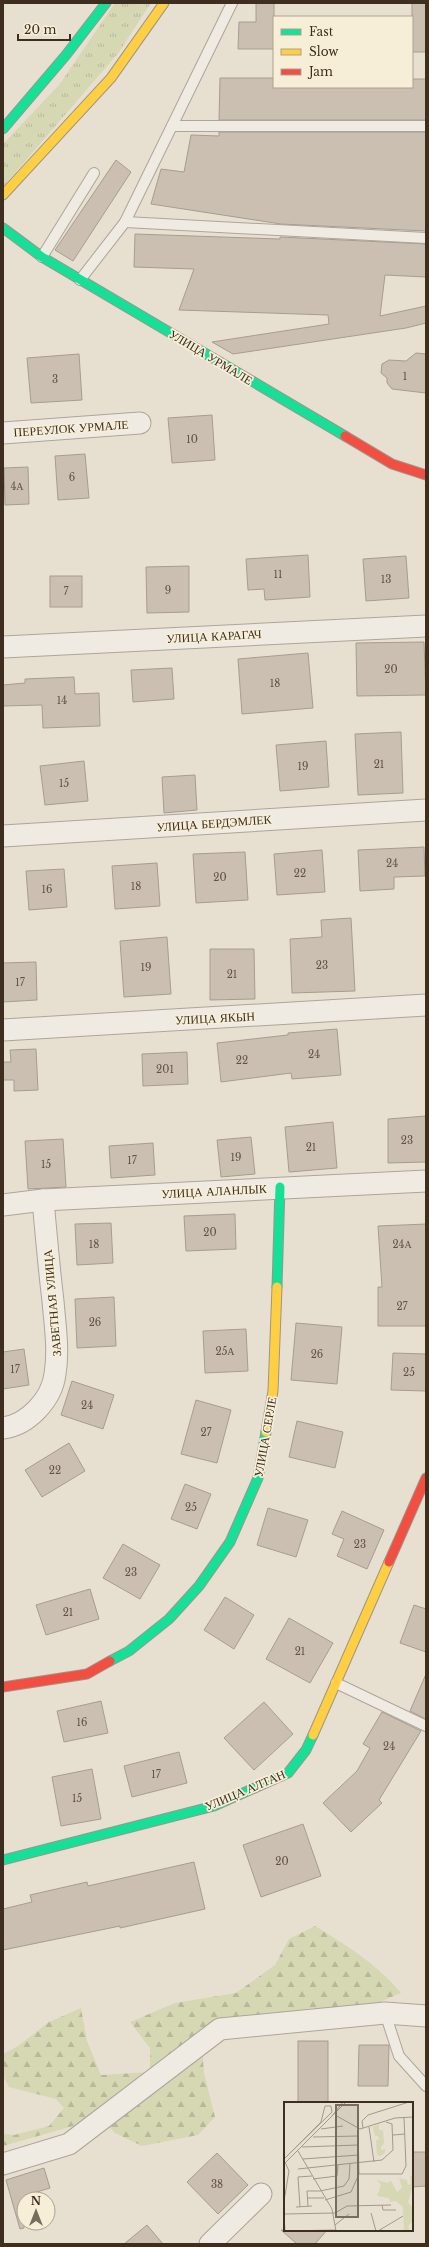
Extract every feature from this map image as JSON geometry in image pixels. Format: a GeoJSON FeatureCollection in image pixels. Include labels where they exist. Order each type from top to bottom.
{"type":"FeatureCollection","features":[{"type":"Feature","properties":{"kind":"street"},"geometry":{"type":"LineString","coordinates":[[3,129],[66,55],[106,3]]}},
{"type":"Feature","properties":{"kind":"street"},"geometry":{"type":"LineString","coordinates":[[3,194],[111,78],[164,3]]}},
{"type":"Feature","properties":{"kind":"street","name":"УЛИЦА УРМАЛЕ"},"geometry":{"type":"LineString","coordinates":[[3,228],[42,257],[392,464],[426,475]]}},
{"type":"Feature","properties":{"kind":"street","name":"ПЕРЕУЛОК УРМАЛЕ"},"geometry":{"type":"LineString","coordinates":[[3,434],[140,423]]}},
{"type":"Feature","properties":{"kind":"street","name":"УЛИЦА КАРАГАЧ"},"geometry":{"type":"LineString","coordinates":[[3,646],[426,626]]}},
{"type":"Feature","properties":{"kind":"street","name":"УЛИЦА БЕРДЭМЛЕК"},"geometry":{"type":"LineString","coordinates":[[3,836],[426,810]]}},
{"type":"Feature","properties":{"kind":"street","name":"УЛИЦА ЯКЫН"},"geometry":{"type":"LineString","coordinates":[[3,1030],[426,1005]]}},
{"type":"Feature","properties":{"kind":"street","name":"УЛИЦА АЛАНЛЫК"},"geometry":{"type":"LineString","coordinates":[[3,1205],[43,1200],[280,1187],[426,1181]]}},
{"type":"Feature","properties":{"kind":"street","name":"УЛИЦА СЕРЛЕ"},"geometry":{"type":"LineString","coordinates":[[3,1687],[87,1674],[128,1651],[168,1619],[200,1586],[230,1542],[258,1478],[273,1391],[280,1187]]}},
{"type":"Feature","properties":{"kind":"street","name":"ЗАВЕТНАЯ УЛИЦА"},"geometry":{"type":"LineString","coordinates":[[3,1428],[15,1426],[32,1414],[46,1398],[55,1376],[57,1351],[43,1200]]}},
{"type":"Feature","properties":{"kind":"street","name":"УЛИЦА АЛТАН"},"geometry":{"type":"LineString","coordinates":[[3,1860],[214,1806],[288,1773],[306,1750],[426,1478]]}},
{"type":"Feature","properties":{"kind":"street"},"geometry":{"type":"LineString","coordinates":[[3,2164],[69,2144],[220,2029],[385,2013],[426,2016]]}},
{"type":"Feature","properties":{"kind":"street"},"geometry":{"type":"LineString","coordinates":[[210,2244],[262,2194]]}},
{"type":"Feature","properties":{"kind":"lane"},"geometry":{"type":"LineString","coordinates":[[80,280],[125,222],[232,3]]}},
{"type":"Feature","properties":{"kind":"lane"},"geometry":{"type":"LineString","coordinates":[[172,126],[426,126]]}},
{"type":"Feature","properties":{"kind":"lane"},"geometry":{"type":"LineString","coordinates":[[42,257],[94,173]]}},
{"type":"Feature","properties":{"kind":"lane"},"geometry":{"type":"LineString","coordinates":[[125,222],[426,238]]}},
{"type":"Feature","properties":{"kind":"lane"},"geometry":{"type":"LineString","coordinates":[[336,1683],[426,1726]]}},
{"type":"Feature","properties":{"kind":"lane"},"geometry":{"type":"LineString","coordinates":[[385,2013],[399,2056],[426,2086]]}},
{"type":"Feature","properties":{"kind":"green space"},"geometry":{"type":"Polygon","coordinates":[[[115,3],[151,3],[119,52],[3,187],[3,144],[59,85],[115,3]]]}},
{"type":"Feature","properties":{"kind":"green space"},"geometry":{"type":"Polygon","coordinates":[[[315,1926],[350,1948],[371,1964],[401,1993],[348,2016],[313,2008],[224,2021],[201,2034],[204,2073],[215,2117],[198,2135],[142,2146],[115,2133],[101,2118],[3,2146],[3,2134],[14,2135],[49,2126],[64,2108],[56,2099],[9,2087],[3,2076],[3,2054],[18,2046],[49,2022],[81,2008],[87,2041],[101,2075],[150,2072],[150,2048],[130,2022],[175,2003],[236,1993],[275,1965],[289,1939],[315,1926]]]}},
{"type":"Feature","properties":{"kind":"building"},"geometry":{"type":"Polygon","coordinates":[[[256,3],[274,3],[273,49],[238,49],[239,22],[256,22],[256,3]]]}},
{"type":"Feature","properties":{"kind":"building"},"geometry":{"type":"Polygon","coordinates":[[[412,3],[426,3],[426,52],[413,52],[412,3]]]}},
{"type":"Feature","properties":{"kind":"building"},"geometry":{"type":"Polygon","coordinates":[[[220,78],[273,78],[273,88],[413,88],[413,79],[426,79],[426,120],[219,120],[220,78]]]}},
{"type":"Feature","properties":{"kind":"building"},"geometry":{"type":"Polygon","coordinates":[[[219,132],[426,132],[426,231],[281,224],[151,204],[161,169],[184,172],[191,135],[219,136],[219,132]]]}},
{"type":"Feature","properties":{"kind":"building"},"geometry":{"type":"Polygon","coordinates":[[[116,160],[131,172],[73,261],[55,250],[116,160]]]}},
{"type":"Feature","properties":{"kind":"building"},"geometry":{"type":"Polygon","coordinates":[[[135,234],[280,239],[280,237],[426,244],[426,277],[385,275],[380,316],[426,306],[426,323],[406,328],[233,354],[212,342],[329,324],[328,315],[179,310],[194,269],[134,267],[135,234]]]}},
{"type":"Feature","properties":{"kind":"building"},"geometry":{"type":"Polygon","coordinates":[[[416,353],[426,354],[426,393],[392,389],[387,383],[387,378],[381,373],[382,364],[389,360],[406,361],[416,353]]]}},
{"type":"Feature","properties":{"kind":"building"},"geometry":{"type":"Polygon","coordinates":[[[79,354],[82,400],[31,403],[27,358],[79,354]]]}},
{"type":"Feature","properties":{"kind":"building"},"geometry":{"type":"Polygon","coordinates":[[[212,415],[215,460],[172,463],[168,418],[212,415]]]}},
{"type":"Feature","properties":{"kind":"building"},"geometry":{"type":"Polygon","coordinates":[[[85,454],[89,498],[58,500],[55,456],[85,454]]]}},
{"type":"Feature","properties":{"kind":"building"},"geometry":{"type":"Polygon","coordinates":[[[28,467],[29,504],[5,505],[4,468],[28,467]]]}},
{"type":"Feature","properties":{"kind":"building"},"geometry":{"type":"Polygon","coordinates":[[[308,555],[310,597],[265,600],[264,589],[248,590],[246,559],[308,555]]]}},
{"type":"Feature","properties":{"kind":"building"},"geometry":{"type":"Polygon","coordinates":[[[406,556],[409,598],[366,601],[363,559],[406,556]]]}},
{"type":"Feature","properties":{"kind":"building"},"geometry":{"type":"Polygon","coordinates":[[[189,566],[189,612],[147,613],[146,567],[189,566]]]}},
{"type":"Feature","properties":{"kind":"building"},"geometry":{"type":"Polygon","coordinates":[[[50,576],[82,576],[82,607],[50,607],[50,576]]]}},
{"type":"Feature","properties":{"kind":"building"},"geometry":{"type":"Polygon","coordinates":[[[424,642],[426,695],[357,696],[356,643],[424,642]]]}},
{"type":"Feature","properties":{"kind":"building"},"geometry":{"type":"Polygon","coordinates":[[[308,653],[313,708],[242,714],[238,659],[308,653]]]}},
{"type":"Feature","properties":{"kind":"building"},"geometry":{"type":"Polygon","coordinates":[[[172,668],[174,699],[133,702],[131,670],[172,668]]]}},
{"type":"Feature","properties":{"kind":"building"},"geometry":{"type":"Polygon","coordinates":[[[74,677],[75,694],[99,693],[100,726],[43,728],[42,705],[3,706],[3,685],[25,683],[25,679],[74,677]]]}},
{"type":"Feature","properties":{"kind":"building"},"geometry":{"type":"Polygon","coordinates":[[[401,732],[403,793],[358,795],[355,734],[401,732]]]}},
{"type":"Feature","properties":{"kind":"building"},"geometry":{"type":"Polygon","coordinates":[[[326,741],[329,787],[280,791],[276,745],[326,741]]]}},
{"type":"Feature","properties":{"kind":"building"},"geometry":{"type":"Polygon","coordinates":[[[84,761],[88,801],[45,805],[40,766],[84,761]]]}},
{"type":"Feature","properties":{"kind":"building"},"geometry":{"type":"Polygon","coordinates":[[[195,775],[197,810],[164,813],[162,777],[195,775]]]}},
{"type":"Feature","properties":{"kind":"building"},"geometry":{"type":"Polygon","coordinates":[[[424,847],[425,876],[394,877],[394,889],[360,891],[358,850],[424,847]]]}},
{"type":"Feature","properties":{"kind":"building"},"geometry":{"type":"Polygon","coordinates":[[[322,850],[325,892],[277,895],[274,854],[322,850]]]}},
{"type":"Feature","properties":{"kind":"building"},"geometry":{"type":"Polygon","coordinates":[[[245,852],[248,900],[196,903],[193,854],[245,852]]]}},
{"type":"Feature","properties":{"kind":"building"},"geometry":{"type":"Polygon","coordinates":[[[157,863],[160,906],[115,909],[112,866],[157,863]]]}},
{"type":"Feature","properties":{"kind":"building"},"geometry":{"type":"Polygon","coordinates":[[[64,869],[67,907],[29,910],[26,871],[64,869]]]}},
{"type":"Feature","properties":{"kind":"building"},"geometry":{"type":"Polygon","coordinates":[[[351,918],[355,991],[292,993],[290,939],[322,937],[321,920],[351,918]]]}},
{"type":"Feature","properties":{"kind":"building"},"geometry":{"type":"Polygon","coordinates":[[[167,937],[171,994],[124,997],[120,941],[167,937]]]}},
{"type":"Feature","properties":{"kind":"building"},"geometry":{"type":"Polygon","coordinates":[[[210,949],[254,949],[255,999],[210,1000],[210,949]]]}},
{"type":"Feature","properties":{"kind":"building"},"geometry":{"type":"Polygon","coordinates":[[[36,962],[37,1000],[3,1002],[3,963],[36,962]]]}},
{"type":"Feature","properties":{"kind":"building"},"geometry":{"type":"Polygon","coordinates":[[[337,1029],[341,1075],[292,1079],[291,1073],[221,1082],[217,1043],[288,1035],[288,1033],[337,1029]]]}},
{"type":"Feature","properties":{"kind":"building"},"geometry":{"type":"Polygon","coordinates":[[[36,1049],[38,1090],[14,1091],[14,1080],[3,1080],[3,1062],[11,1062],[10,1050],[36,1049]]]}},
{"type":"Feature","properties":{"kind":"building"},"geometry":{"type":"Polygon","coordinates":[[[187,1052],[188,1084],[143,1086],[142,1054],[187,1052]]]}},
{"type":"Feature","properties":{"kind":"building"},"geometry":{"type":"Polygon","coordinates":[[[426,1116],[426,1162],[388,1163],[388,1119],[426,1116]]]}},
{"type":"Feature","properties":{"kind":"building"},"geometry":{"type":"Polygon","coordinates":[[[333,1122],[337,1168],[289,1172],[285,1127],[333,1122]]]}},
{"type":"Feature","properties":{"kind":"building"},"geometry":{"type":"Polygon","coordinates":[[[251,1137],[255,1174],[221,1177],[217,1140],[251,1137]]]}},
{"type":"Feature","properties":{"kind":"building"},"geometry":{"type":"Polygon","coordinates":[[[63,1139],[66,1187],[28,1189],[25,1141],[63,1139]]]}},
{"type":"Feature","properties":{"kind":"building"},"geometry":{"type":"Polygon","coordinates":[[[153,1143],[155,1175],[111,1178],[109,1146],[153,1143]]]}},
{"type":"Feature","properties":{"kind":"building"},"geometry":{"type":"Polygon","coordinates":[[[235,1214],[236,1249],[186,1251],[184,1216],[235,1214]]]}},
{"type":"Feature","properties":{"kind":"building"},"geometry":{"type":"Polygon","coordinates":[[[111,1223],[113,1263],[77,1265],[75,1224],[111,1223]]]}},
{"type":"Feature","properties":{"kind":"building"},"geometry":{"type":"Polygon","coordinates":[[[426,1224],[426,1326],[378,1326],[378,1287],[382,1287],[378,1226],[426,1224]]]}},
{"type":"Feature","properties":{"kind":"building"},"geometry":{"type":"Polygon","coordinates":[[[114,1297],[116,1346],[77,1348],[75,1299],[114,1297]]]}},
{"type":"Feature","properties":{"kind":"building"},"geometry":{"type":"Polygon","coordinates":[[[296,1323],[342,1327],[337,1384],[291,1380],[296,1323]]]}},
{"type":"Feature","properties":{"kind":"building"},"geometry":{"type":"Polygon","coordinates":[[[246,1329],[248,1371],[205,1373],[203,1331],[246,1329]]]}},
{"type":"Feature","properties":{"kind":"building"},"geometry":{"type":"Polygon","coordinates":[[[24,1349],[29,1385],[3,1389],[3,1352],[24,1349]]]}},
{"type":"Feature","properties":{"kind":"building"},"geometry":{"type":"Polygon","coordinates":[[[393,1353],[426,1354],[426,1391],[391,1390],[393,1353]]]}},
{"type":"Feature","properties":{"kind":"building"},"geometry":{"type":"Polygon","coordinates":[[[72,1381],[114,1395],[103,1429],[61,1415],[72,1381]]]}},
{"type":"Feature","properties":{"kind":"building"},"geometry":{"type":"Polygon","coordinates":[[[196,1400],[231,1410],[217,1463],[181,1454],[196,1400]]]}},
{"type":"Feature","properties":{"kind":"building"},"geometry":{"type":"Polygon","coordinates":[[[297,1421],[343,1432],[335,1468],[289,1457],[297,1421]]]}},
{"type":"Feature","properties":{"kind":"building"},"geometry":{"type":"Polygon","coordinates":[[[69,1443],[85,1471],[42,1497],[25,1470],[69,1443]]]}},
{"type":"Feature","properties":{"kind":"building"},"geometry":{"type":"Polygon","coordinates":[[[185,1484],[211,1494],[197,1529],[171,1519],[185,1484]]]}},
{"type":"Feature","properties":{"kind":"building"},"geometry":{"type":"Polygon","coordinates":[[[268,1508],[308,1520],[296,1557],[257,1545],[268,1508]]]}},
{"type":"Feature","properties":{"kind":"building"},"geometry":{"type":"Polygon","coordinates":[[[342,1511],[384,1530],[367,1569],[337,1556],[344,1539],[332,1534],[342,1511]]]}},
{"type":"Feature","properties":{"kind":"building"},"geometry":{"type":"Polygon","coordinates":[[[123,1544],[160,1565],[140,1599],[103,1578],[123,1544]]]}},
{"type":"Feature","properties":{"kind":"building"},"geometry":{"type":"Polygon","coordinates":[[[90,1589],[99,1619],[46,1635],[36,1605],[90,1589]]]}},
{"type":"Feature","properties":{"kind":"building"},"geometry":{"type":"Polygon","coordinates":[[[225,1597],[254,1615],[234,1649],[204,1630],[225,1597]]]}},
{"type":"Feature","properties":{"kind":"building"},"geometry":{"type":"Polygon","coordinates":[[[414,1605],[426,1609],[426,1652],[400,1643],[414,1605]]]}},
{"type":"Feature","properties":{"kind":"building"},"geometry":{"type":"Polygon","coordinates":[[[289,1618],[333,1643],[310,1683],[266,1659],[289,1618]]]}},
{"type":"Feature","properties":{"kind":"building"},"geometry":{"type":"Polygon","coordinates":[[[426,1674],[426,1719],[410,1711],[426,1674]]]}},
{"type":"Feature","properties":{"kind":"building"},"geometry":{"type":"Polygon","coordinates":[[[101,1701],[108,1733],[64,1742],[57,1711],[101,1701]]]}},
{"type":"Feature","properties":{"kind":"building"},"geometry":{"type":"Polygon","coordinates":[[[264,1702],[293,1734],[254,1770],[224,1738],[264,1702]]]}},
{"type":"Feature","properties":{"kind":"building"},"geometry":{"type":"Polygon","coordinates":[[[382,1712],[421,1731],[379,1800],[382,1803],[351,1832],[323,1803],[357,1771],[370,1748],[363,1744],[382,1712]]]}},
{"type":"Feature","properties":{"kind":"building"},"geometry":{"type":"Polygon","coordinates":[[[179,1752],[187,1783],[132,1797],[124,1766],[179,1752]]]}},
{"type":"Feature","properties":{"kind":"building"},"geometry":{"type":"Polygon","coordinates":[[[92,1769],[101,1819],[61,1826],[52,1777],[92,1769]]]}},
{"type":"Feature","properties":{"kind":"building"},"geometry":{"type":"Polygon","coordinates":[[[303,1824],[321,1876],[261,1897],[243,1845],[303,1824]]]}},
{"type":"Feature","properties":{"kind":"building"},"geometry":{"type":"Polygon","coordinates":[[[194,1862],[205,1909],[120,1928],[120,1926],[3,1950],[3,1909],[32,1902],[30,1895],[87,1882],[88,1886],[194,1862]]]}},
{"type":"Feature","properties":{"kind":"building"},"geometry":{"type":"Polygon","coordinates":[[[298,2041],[328,2041],[328,2102],[298,2102],[298,2041]]]}},
{"type":"Feature","properties":{"kind":"building"},"geometry":{"type":"Polygon","coordinates":[[[359,2045],[389,2045],[388,2086],[358,2086],[359,2045]]]}},
{"type":"Feature","properties":{"kind":"building"},"geometry":{"type":"Polygon","coordinates":[[[413,2152],[426,2152],[426,2186],[413,2187],[413,2152]]]}},
{"type":"Feature","properties":{"kind":"building"},"geometry":{"type":"Polygon","coordinates":[[[217,2153],[248,2185],[218,2214],[187,2182],[217,2153]]]}},
{"type":"Feature","properties":{"kind":"building"},"geometry":{"type":"Polygon","coordinates":[[[44,2168],[50,2188],[40,2191],[16,2191],[16,2215],[6,2180],[44,2168]]]}},
{"type":"Feature","properties":{"kind":"building"},"geometry":{"type":"Polygon","coordinates":[[[147,2225],[163,2244],[124,2244],[147,2225]]]}},
{"type":"Feature","properties":{"kind":"building"},"geometry":{"type":"Polygon","coordinates":[[[281,2230],[326,2231],[315,2244],[297,2244],[281,2230]]]}},
{"type":"Feature","properties":{"kind":"traffic: fast"},"geometry":{"type":"LineString","coordinates":[[3,129],[66,55],[106,3]]}},
{"type":"Feature","properties":{"kind":"traffic: fast"},"geometry":{"type":"LineString","coordinates":[[3,228],[42,257],[345,436]]}},
{"type":"Feature","properties":{"kind":"traffic: fast"},"geometry":{"type":"LineString","coordinates":[[277,1287],[280,1187]]}},
{"type":"Feature","properties":{"kind":"traffic: fast"},"geometry":{"type":"LineString","coordinates":[[110,1661],[129,1651],[169,1619],[199,1586],[230,1542],[258,1478],[266,1432]]}},
{"type":"Feature","properties":{"kind":"traffic: fast"},"geometry":{"type":"LineString","coordinates":[[3,1860],[214,1806],[288,1773],[306,1750],[313,1735]]}},
{"type":"Feature","properties":{"kind":"traffic: slow"},"geometry":{"type":"LineString","coordinates":[[3,195],[111,78],[164,3]]}},
{"type":"Feature","properties":{"kind":"traffic: slow"},"geometry":{"type":"LineString","coordinates":[[266,1432],[273,1391],[277,1287]]}},
{"type":"Feature","properties":{"kind":"traffic: slow"},"geometry":{"type":"LineString","coordinates":[[313,1735],[389,1562]]}},
{"type":"Feature","properties":{"kind":"traffic: jam"},"geometry":{"type":"LineString","coordinates":[[345,436],[392,464],[426,475]]}},
{"type":"Feature","properties":{"kind":"traffic: jam"},"geometry":{"type":"LineString","coordinates":[[389,1562],[426,1478]]}},
{"type":"Feature","properties":{"kind":"traffic: jam"},"geometry":{"type":"LineString","coordinates":[[3,1687],[87,1674],[110,1661]]}}]}
